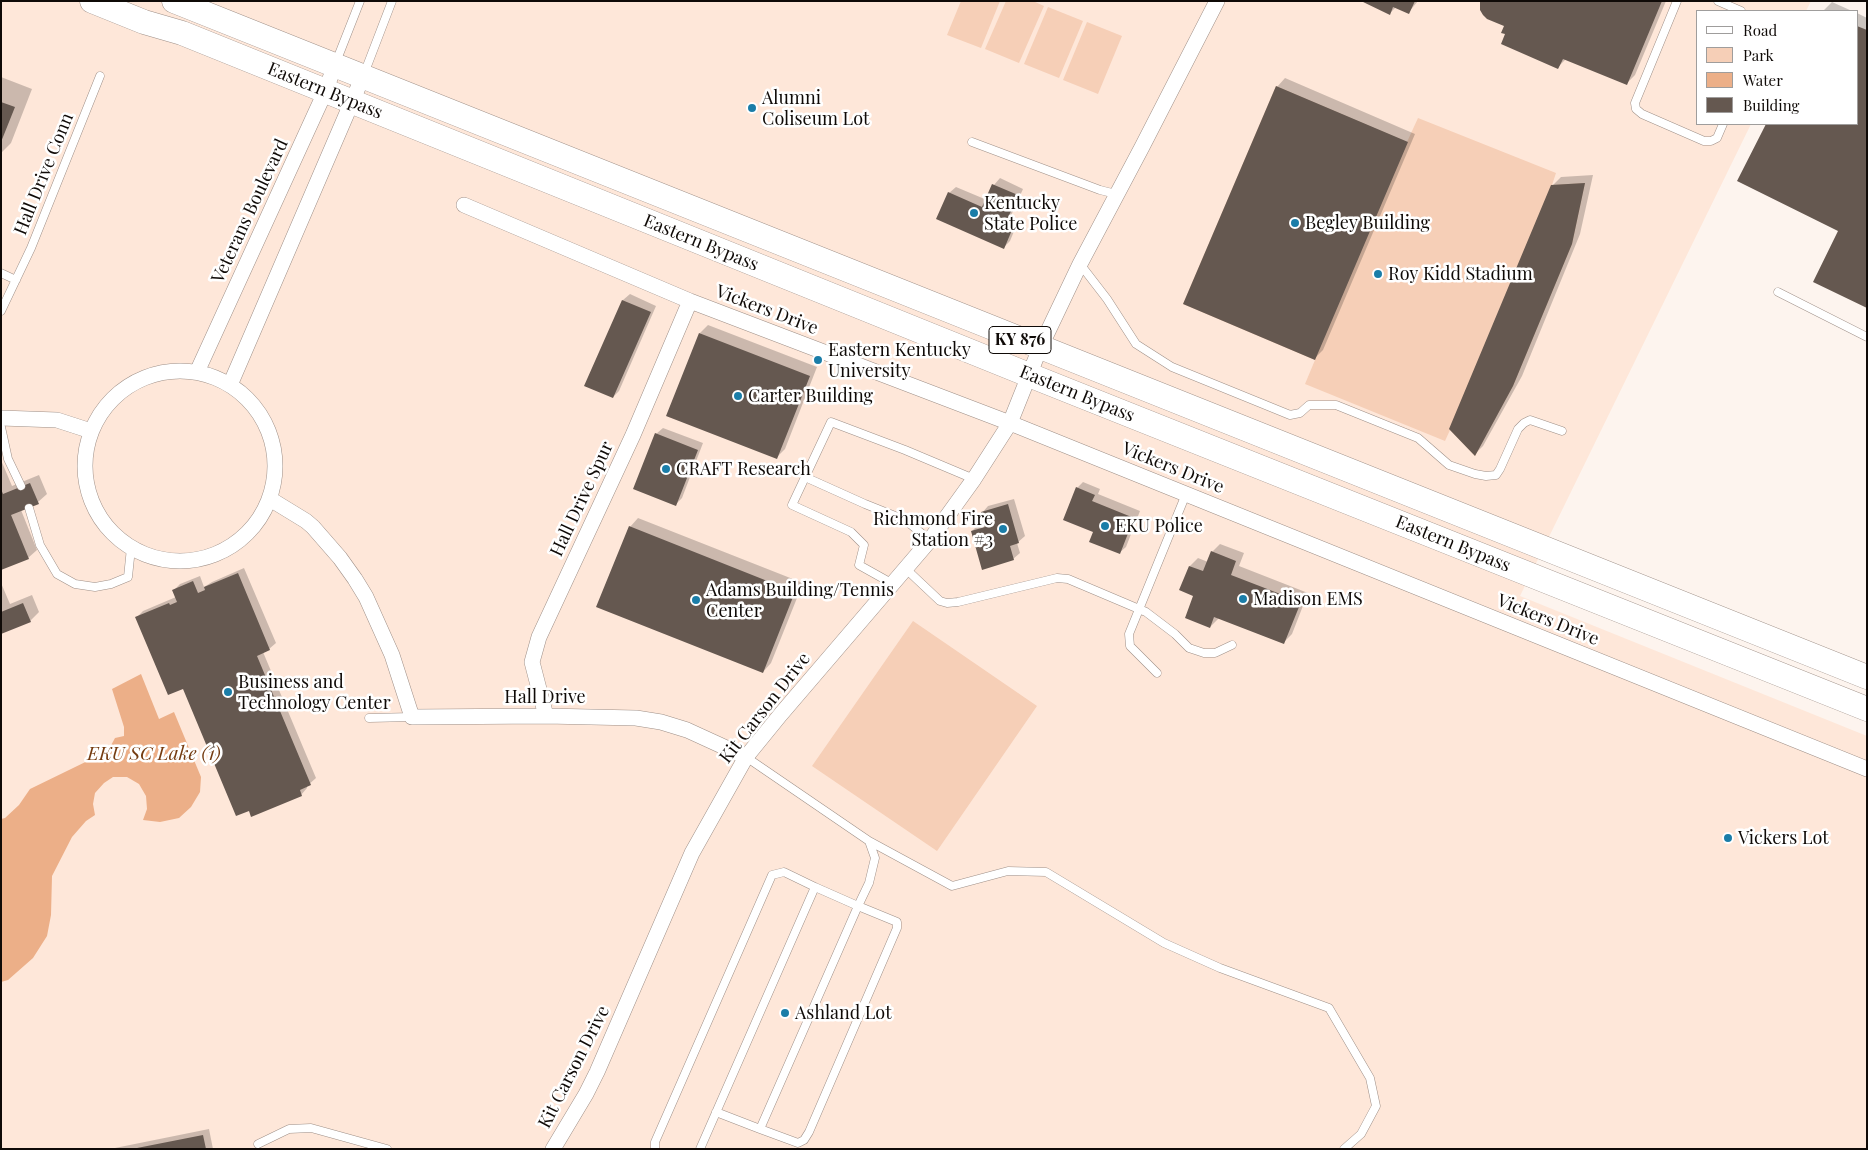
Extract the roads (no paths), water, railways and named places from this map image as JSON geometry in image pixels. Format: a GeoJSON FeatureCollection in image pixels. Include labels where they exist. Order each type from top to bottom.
{"type":"FeatureCollection","features":[{"type":"Feature","properties":{"kind":"main road","name":"Eastern Bypass"},"geometry":{"type":"LineString","coordinates":[[92,1],[144,22],[182,33],[1029,375],[1867,709]]}},
{"type":"Feature","properties":{"kind":"main road","name":"Eastern Bypass"},"geometry":{"type":"LineString","coordinates":[[174,1],[1040,348],[1867,676]]}},
{"type":"Feature","properties":{"kind":"street","name":"Kit Carson Drive"},"geometry":{"type":"LineString","coordinates":[[554,1149],[597,1072],[692,853],[746,757],[930,540],[974,480],[1010,423],[1040,348],[1080,264],[1147,139],[1217,1]]}},
{"type":"Feature","properties":{"kind":"street","name":"Veterans Boulevard"},"geometry":{"type":"LineString","coordinates":[[197,372],[325,92],[335,65]]}},
{"type":"Feature","properties":{"kind":"street"},"geometry":{"type":"LineString","coordinates":[[230,385],[363,76]]}},
{"type":"Feature","properties":{"kind":"street","name":"Vickers Drive"},"geometry":{"type":"LineString","coordinates":[[464,205],[690,301],[1010,423],[1867,769]]}},
{"type":"Feature","properties":{"kind":"street","name":"Hall Drive Spur"},"geometry":{"type":"LineString","coordinates":[[546,716],[532,662],[539,637],[633,435],[690,301]]}},
{"type":"Feature","properties":{"kind":"street"},"geometry":{"type":"LineString","coordinates":[[171,371],[197,372],[214,377],[230,385],[256,407],[271,438],[275,471],[270,500],[252,527],[232,545],[207,557],[180,561],[155,558],[132,548],[119,539],[99,517],[87,490],[84,460],[90,431],[103,408],[122,390],[145,377],[171,371]]}},
{"type":"Feature","properties":{"kind":"street"},"geometry":{"type":"LineString","coordinates":[[1,418],[57,420],[90,431]]}},
{"type":"Feature","properties":{"kind":"street"},"geometry":{"type":"LineString","coordinates":[[270,500],[313,527],[355,578],[366,597],[392,655],[412,717]]}},
{"type":"Feature","properties":{"kind":"street","name":"Hall Drive"},"geometry":{"type":"LineString","coordinates":[[412,717],[628,717],[654,721],[687,730],[746,757]]}},
{"type":"Feature","properties":{"kind":"lane"},"geometry":{"type":"LineString","coordinates":[[335,65],[360,1]]}},
{"type":"Feature","properties":{"kind":"lane"},"geometry":{"type":"LineString","coordinates":[[363,76],[392,1]]}},
{"type":"Feature","properties":{"kind":"lane"},"geometry":{"type":"LineString","coordinates":[[1678,1],[1635,103],[1636,109],[1642,114],[1704,141],[1711,141],[1717,138],[1723,125]]}},
{"type":"Feature","properties":{"kind":"lane"},"geometry":{"type":"LineString","coordinates":[[1718,1],[1740,10]]}},
{"type":"Feature","properties":{"kind":"lane","name":"Hall Drive Conn"},"geometry":{"type":"LineString","coordinates":[[1,310],[31,248],[100,76]]}},
{"type":"Feature","properties":{"kind":"lane"},"geometry":{"type":"LineString","coordinates":[[972,142],[1100,190],[1116,194]]}},
{"type":"Feature","properties":{"kind":"lane"},"geometry":{"type":"LineString","coordinates":[[1080,264],[1107,299],[1136,344],[1172,367],[1290,415],[1300,413],[1309,405],[1336,405],[1418,438],[1449,465],[1486,476],[1496,475],[1518,429],[1524,422],[1530,420],[1562,431]]}},
{"type":"Feature","properties":{"kind":"lane"},"geometry":{"type":"LineString","coordinates":[[1,273],[16,280]]}},
{"type":"Feature","properties":{"kind":"lane"},"geometry":{"type":"LineString","coordinates":[[1778,292],[1867,337]]}},
{"type":"Feature","properties":{"kind":"lane"},"geometry":{"type":"LineString","coordinates":[[892,584],[859,564],[864,544],[850,532],[792,505],[831,422],[905,450],[974,480]]}},
{"type":"Feature","properties":{"kind":"lane"},"geometry":{"type":"LineString","coordinates":[[1,427],[8,459],[21,486]]}},
{"type":"Feature","properties":{"kind":"lane"},"geometry":{"type":"LineString","coordinates":[[805,477],[904,520],[930,540]]}},
{"type":"Feature","properties":{"kind":"lane"},"geometry":{"type":"LineString","coordinates":[[1157,673],[1130,646],[1128,640],[1186,494]]}},
{"type":"Feature","properties":{"kind":"lane"},"geometry":{"type":"LineString","coordinates":[[29,508],[40,544],[57,574],[75,584],[95,588],[128,577],[132,548]]}},
{"type":"Feature","properties":{"kind":"lane"},"geometry":{"type":"LineString","coordinates":[[906,569],[940,601],[947,603],[1057,578],[1068,579],[1146,612],[1190,648],[1204,653],[1215,652],[1232,645]]}},
{"type":"Feature","properties":{"kind":"lane"},"geometry":{"type":"LineString","coordinates":[[369,718],[412,717]]}},
{"type":"Feature","properties":{"kind":"lane","name":"Hall Drive"},"geometry":{"type":"LineString","coordinates":[[746,757],[868,841],[952,886],[1008,871],[1046,872],[1164,943],[1220,968],[1330,1008],[1370,1078],[1376,1106],[1360,1134],[1344,1149]]}},
{"type":"Feature","properties":{"kind":"lane"},"geometry":{"type":"LineString","coordinates":[[760,1129],[869,883],[875,858],[868,841]]}},
{"type":"Feature","properties":{"kind":"lane"},"geometry":{"type":"LineString","coordinates":[[655,1149],[655,1142],[772,875],[784,872],[898,922],[898,928],[804,1140],[798,1143],[716,1112]]}},
{"type":"Feature","properties":{"kind":"lane"},"geometry":{"type":"LineString","coordinates":[[700,1149],[815,887]]}},
{"type":"Feature","properties":{"kind":"lane"},"geometry":{"type":"LineString","coordinates":[[258,1144],[289,1129],[311,1128],[386,1149]]}},
{"type":"Feature","properties":{"kind":"water","name":"EKU SC Lake (1)"},"geometry":{"type":"Polygon","coordinates":[[[141,674],[159,719],[174,712],[201,777],[200,792],[191,807],[179,818],[160,822],[143,820],[147,809],[146,796],[139,784],[127,777],[113,777],[104,783],[95,793],[93,804],[95,815],[86,821],[72,837],[52,876],[51,915],[47,936],[33,958],[8,980],[1,982],[1,819],[5,818],[19,805],[30,789],[108,751],[115,738],[124,736],[124,727],[112,689],[141,674]]]}},
{"type":"Feature","properties":{"kind":"place","name":"Alumni Coliseum Lot"},"geometry":{"type":"Point","coordinates":[752,108]}},
{"type":"Feature","properties":{"kind":"place","name":"Kentucky State Police"},"geometry":{"type":"Point","coordinates":[974,213]}},
{"type":"Feature","properties":{"kind":"place","name":"Begley Building"},"geometry":{"type":"Point","coordinates":[1295,223]}},
{"type":"Feature","properties":{"kind":"place","name":"Roy Kidd Stadium"},"geometry":{"type":"Point","coordinates":[1378,274]}},
{"type":"Feature","properties":{"kind":"place","name":"Eastern Kentucky University"},"geometry":{"type":"Point","coordinates":[818,360]}},
{"type":"Feature","properties":{"kind":"place","name":"Carter Building"},"geometry":{"type":"Point","coordinates":[738,396]}},
{"type":"Feature","properties":{"kind":"place","name":"CRAFT Research"},"geometry":{"type":"Point","coordinates":[666,469]}},
{"type":"Feature","properties":{"kind":"place","name":"EKU Police"},"geometry":{"type":"Point","coordinates":[1105,526]}},
{"type":"Feature","properties":{"kind":"place","name":"Richmond Fire Station #3"},"geometry":{"type":"Point","coordinates":[1003,529]}},
{"type":"Feature","properties":{"kind":"place","name":"Madison EMS"},"geometry":{"type":"Point","coordinates":[1243,599]}},
{"type":"Feature","properties":{"kind":"place","name":"Adams Building/Tennis Center"},"geometry":{"type":"Point","coordinates":[696,600]}},
{"type":"Feature","properties":{"kind":"place","name":"Business and Technology Center"},"geometry":{"type":"Point","coordinates":[228,692]}},
{"type":"Feature","properties":{"kind":"place","name":"Vickers Lot"},"geometry":{"type":"Point","coordinates":[1728,838]}},
{"type":"Feature","properties":{"kind":"place","name":"Ashland Lot"},"geometry":{"type":"Point","coordinates":[785,1013]}}]}
